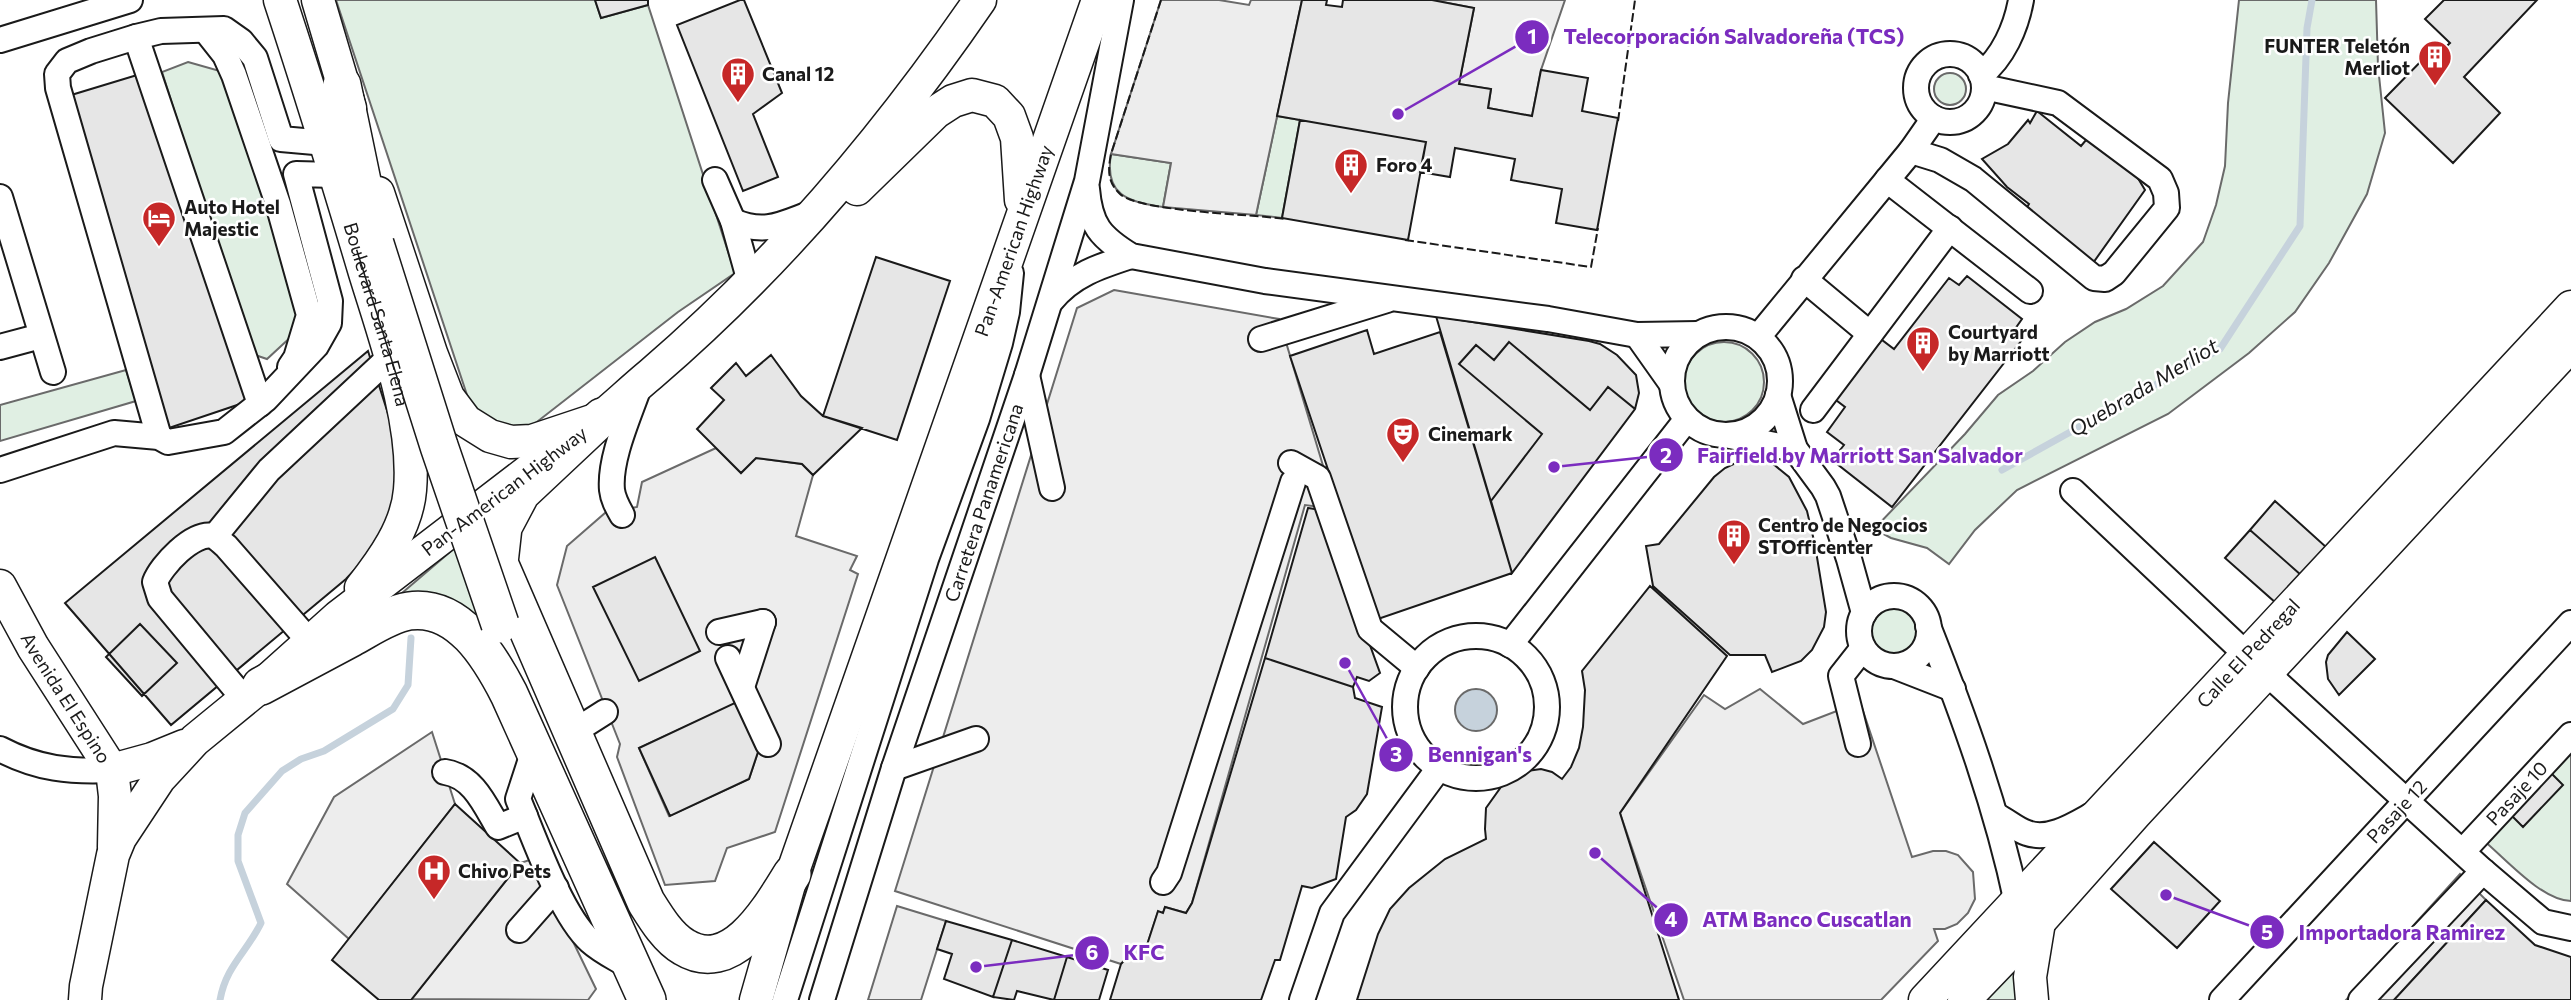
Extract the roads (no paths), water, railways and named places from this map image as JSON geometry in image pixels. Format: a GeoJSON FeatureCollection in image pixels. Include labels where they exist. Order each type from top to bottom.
{"type":"FeatureCollection","features":[{"type":"Feature","properties":{"kind":"highway"},"geometry":{"type":"LineString","coordinates":[[342,85],[375,244],[439,446],[500,624],[664,1000]]}},
{"type":"Feature","properties":{"kind":"highway"},"geometry":{"type":"LineString","coordinates":[[602,417],[521,493],[503,527],[499,563],[646,902],[666,929],[685,948],[701,953],[719,952],[739,943],[757,927],[792,874]]}},
{"type":"Feature","properties":{"kind":"highway"},"geometry":{"type":"LineString","coordinates":[[252,692],[409,611],[425,611],[442,616],[457,625],[482,648],[509,694],[640,984]]}},
{"type":"Feature","properties":{"kind":"main road","name":"Boulevard Santa Elena"},"geometry":{"type":"LineString","coordinates":[[280,0],[391,356],[410,453],[410,490],[406,513],[377,567],[338,617]]}},
{"type":"Feature","properties":{"kind":"main road","name":"Boulevard Santa Elena"},"geometry":{"type":"LineString","coordinates":[[318,0],[342,85],[448,397],[466,421],[489,436],[511,442],[532,440],[602,417]]}},
{"type":"Feature","properties":{"kind":"main road","name":"Pan-American Highway"},"geometry":{"type":"LineString","coordinates":[[85,1000],[113,855],[120,838],[159,779],[195,740],[338,617],[602,417],[750,282],[816,212],[876,140],[980,0]]}},
{"type":"Feature","properties":{"kind":"main road","name":"Pan-American Highway"},"geometry":{"type":"LineString","coordinates":[[756,1000],[792,874],[1098,0]]}},
{"type":"Feature","properties":{"kind":"main road"},"geometry":{"type":"LineString","coordinates":[[776,255],[834,210],[936,112],[953,101],[972,95],[995,100],[1009,116],[1017,138],[1020,156],[1016,234]]}},
{"type":"Feature","properties":{"kind":"main road","name":"Calle El Pedregal"},"geometry":{"type":"LineString","coordinates":[[2028,912],[2135,814],[2257,664],[2571,307]]}},
{"type":"Feature","properties":{"kind":"main road","name":"Calle El Pedregal"},"geometry":{"type":"LineString","coordinates":[[1953,996],[2028,912],[2109,806],[2257,664],[2571,345]]}},
{"type":"Feature","properties":{"kind":"main road","name":"Avenida El Espino"},"geometry":{"type":"LineString","coordinates":[[0,586],[33,648],[112,770],[115,796],[113,855]]}},
{"type":"Feature","properties":{"kind":"main road","name":"Avenida El Espino"},"geometry":{"type":"LineString","coordinates":[[112,770],[175,751],[195,740]]}},
{"type":"Feature","properties":{"kind":"main road"},"geometry":{"type":"LineString","coordinates":[[2028,912],[2032,1000]]}},
{"type":"Feature","properties":{"kind":"street"},"geometry":{"type":"LineString","coordinates":[[0,40],[130,0]]}},
{"type":"Feature","properties":{"kind":"street","name":"Carretera Panamericana"},"geometry":{"type":"LineString","coordinates":[[822,1000],[894,768],[1027,374],[1087,181],[1121,0]]}},
{"type":"Feature","properties":{"kind":"street"},"geometry":{"type":"LineString","coordinates":[[1911,151],[1940,160],[1973,179],[2094,278],[2105,279],[2115,273],[2167,208],[2161,178],[2058,103],[1983,81],[1972,62],[1957,55],[1940,56],[1927,63],[1919,74],[1916,91],[1922,107],[1934,118],[1950,122],[1969,117],[1980,104],[1983,81],[2003,52],[2021,0]]}},
{"type":"Feature","properties":{"kind":"street"},"geometry":{"type":"LineString","coordinates":[[159,437],[58,88],[57,74],[67,61],[136,37],[161,31],[224,29],[241,41],[255,58],[281,139],[326,143]]}},
{"type":"Feature","properties":{"kind":"street"},"geometry":{"type":"LineString","coordinates":[[206,31],[225,55],[234,75],[278,204],[309,315],[296,358],[263,402]]}},
{"type":"Feature","properties":{"kind":"street"},"geometry":{"type":"LineString","coordinates":[[136,37],[263,402]]}},
{"type":"Feature","properties":{"kind":"street"},"geometry":{"type":"LineString","coordinates":[[1758,337],[1911,151],[1934,118]]}},
{"type":"Feature","properties":{"kind":"street"},"geometry":{"type":"LineString","coordinates":[[0,470],[114,433],[159,437],[168,442],[224,432],[263,402],[316,346],[329,323],[330,301],[296,174],[335,175]]}},
{"type":"Feature","properties":{"kind":"street"},"geometry":{"type":"LineString","coordinates":[[716,180],[733,221],[750,282]]}},
{"type":"Feature","properties":{"kind":"street"},"geometry":{"type":"LineString","coordinates":[[1887,180],[2030,291]]}},
{"type":"Feature","properties":{"kind":"street"},"geometry":{"type":"LineString","coordinates":[[1087,181],[1091,219],[1114,245],[1131,256],[1265,281],[1548,319],[1637,335],[1698,334]]}},
{"type":"Feature","properties":{"kind":"street"},"geometry":{"type":"LineString","coordinates":[[0,197],[4,224],[53,372]]}},
{"type":"Feature","properties":{"kind":"street"},"geometry":{"type":"LineString","coordinates":[[733,221],[747,228],[765,229],[816,212]]}},
{"type":"Feature","properties":{"kind":"street"},"geometry":{"type":"LineString","coordinates":[[1813,410],[1950,228]]}},
{"type":"Feature","properties":{"kind":"street"},"geometry":{"type":"LineString","coordinates":[[785,1000],[918,585],[989,381],[1007,312],[1016,234]]}},
{"type":"Feature","properties":{"kind":"street"},"geometry":{"type":"LineString","coordinates":[[1048,304],[1066,284],[1082,273],[1131,256]]}},
{"type":"Feature","properties":{"kind":"street"},"geometry":{"type":"LineString","coordinates":[[1804,279],[1870,334]]}},
{"type":"Feature","properties":{"kind":"street"},"geometry":{"type":"LineString","coordinates":[[1261,339],[1394,298]]}},
{"type":"Feature","properties":{"kind":"street"},"geometry":{"type":"LineString","coordinates":[[1724,435],[1744,432],[1758,424],[1772,410],[1778,395],[1780,376],[1771,351],[1758,337],[1744,329],[1716,327],[1698,334],[1686,344],[1677,357],[1671,383],[1674,399],[1687,419],[1704,431],[1724,435],[1794,449]]}},
{"type":"Feature","properties":{"kind":"street"},"geometry":{"type":"LineString","coordinates":[[1637,335],[1671,383]]}},
{"type":"Feature","properties":{"kind":"street"},"geometry":{"type":"LineString","coordinates":[[0,347],[41,336]]}},
{"type":"Feature","properties":{"kind":"street"},"geometry":{"type":"LineString","coordinates":[[215,536],[269,470],[391,356]]}},
{"type":"Feature","properties":{"kind":"street"},"geometry":{"type":"LineString","coordinates":[[1027,374],[1052,488]]}},
{"type":"Feature","properties":{"kind":"street"},"geometry":{"type":"LineString","coordinates":[[622,515],[613,499],[611,486],[620,443],[640,383]]}},
{"type":"Feature","properties":{"kind":"street"},"geometry":{"type":"LineString","coordinates":[[1778,395],[1794,449],[1823,487],[1849,559],[1864,613],[1859,632],[1864,648],[1877,662],[1894,666],[1953,690]]}},
{"type":"Feature","properties":{"kind":"street"},"geometry":{"type":"LineString","coordinates":[[1510,645],[1687,419]]}},
{"type":"Feature","properties":{"kind":"street"},"geometry":{"type":"LineString","coordinates":[[1163,882],[1169,873],[1292,473],[1318,478],[1370,629],[1417,668]]}},
{"type":"Feature","properties":{"kind":"street"},"geometry":{"type":"LineString","coordinates":[[2073,491],[2257,664],[2483,870],[2543,922],[2571,928]]}},
{"type":"Feature","properties":{"kind":"street"},"geometry":{"type":"LineString","coordinates":[[252,692],[160,598],[155,582],[160,570],[191,541],[203,536],[215,536],[310,642]]}},
{"type":"Feature","properties":{"kind":"street"},"geometry":{"type":"LineString","coordinates":[[1849,559],[1875,586],[1919,607],[1953,690],[2028,912]]}},
{"type":"Feature","properties":{"kind":"street"},"geometry":{"type":"LineString","coordinates":[[1864,613],[1877,601],[1893,596]]}},
{"type":"Feature","properties":{"kind":"street"},"geometry":{"type":"LineString","coordinates":[[719,632],[763,622],[742,687]]}},
{"type":"Feature","properties":{"kind":"street","name":"Pasaje 12"},"geometry":{"type":"LineString","coordinates":[[2222,1000],[2571,623]]}},
{"type":"Feature","properties":{"kind":"street"},"geometry":{"type":"LineString","coordinates":[[1894,666],[1910,662],[1921,653],[1927,640],[1928,626]]}},
{"type":"Feature","properties":{"kind":"street"},"geometry":{"type":"LineString","coordinates":[[1483,637],[1510,645],[1532,663],[1544,684],[1547,708],[1538,742],[1523,761],[1491,777],[1468,778],[1439,768],[1420,751],[1407,721],[1406,699],[1417,668],[1432,652],[1462,638],[1483,637]]}},
{"type":"Feature","properties":{"kind":"street"},"geometry":{"type":"LineString","coordinates":[[1858,744],[1841,676],[1864,648]]}},
{"type":"Feature","properties":{"kind":"street"},"geometry":{"type":"LineString","coordinates":[[728,658],[768,744]]}},
{"type":"Feature","properties":{"kind":"street"},"geometry":{"type":"LineString","coordinates":[[572,733],[605,712]]}},
{"type":"Feature","properties":{"kind":"street","name":"Pasaje 10"},"geometry":{"type":"LineString","coordinates":[[2463,851],[2570,737]]}},
{"type":"Feature","properties":{"kind":"street"},"geometry":{"type":"LineString","coordinates":[[894,768],[976,739]]}},
{"type":"Feature","properties":{"kind":"street"},"geometry":{"type":"LineString","coordinates":[[0,749],[44,767],[79,772],[112,770]]}},
{"type":"Feature","properties":{"kind":"street"},"geometry":{"type":"LineString","coordinates":[[534,750],[518,799],[556,888],[578,928],[640,984]]}},
{"type":"Feature","properties":{"kind":"street"},"geometry":{"type":"LineString","coordinates":[[1302,1000],[1332,913],[1439,768]]}},
{"type":"Feature","properties":{"kind":"street"},"geometry":{"type":"LineString","coordinates":[[445,772],[456,774],[465,780],[481,797],[498,827],[525,816]]}},
{"type":"Feature","properties":{"kind":"street"},"geometry":{"type":"LineString","coordinates":[[1997,816],[2026,833],[2045,835],[2071,827],[2109,806]]}},
{"type":"Feature","properties":{"kind":"street"},"geometry":{"type":"LineString","coordinates":[[2361,1000],[2483,870]]}},
{"type":"Feature","properties":{"kind":"street"},"geometry":{"type":"LineString","coordinates":[[519,930],[556,888]]}},
{"type":"Feature","properties":{"kind":"waterway","name":"Quebrada Merliot"},"geometry":{"type":"LineString","coordinates":[[2002,470],[2220,349],[2300,226],[2307,28],[2312,0]]}},
{"type":"Feature","properties":{"kind":"waterway"},"geometry":{"type":"LineString","coordinates":[[220,1000],[232,968],[261,923],[238,861],[238,835],[245,813],[282,771],[301,759],[324,751],[393,709],[408,685],[411,638]]}},
{"type":"Feature","properties":{"kind":"place","name":"FUNTER Teletón Merliot"},"geometry":{"type":"Point","coordinates":[2435,87]}},
{"type":"Feature","properties":{"kind":"place","name":"Canal 12"},"geometry":{"type":"Point","coordinates":[738,104]}},
{"type":"Feature","properties":{"kind":"place","name":"Telecorporación Salvadoreña (TCS)"},"geometry":{"type":"Point","coordinates":[1398,114]}},
{"type":"Feature","properties":{"kind":"place","name":"Foro 4"},"geometry":{"type":"Point","coordinates":[1351,195]}},
{"type":"Feature","properties":{"kind":"place","name":"Auto Hotel Majestic"},"geometry":{"type":"Point","coordinates":[159,248]}},
{"type":"Feature","properties":{"kind":"place","name":"Courtyard by Marriott"},"geometry":{"type":"Point","coordinates":[1923,373]}},
{"type":"Feature","properties":{"kind":"place","name":"Cinemark"},"geometry":{"type":"Point","coordinates":[1403,464]}},
{"type":"Feature","properties":{"kind":"place","name":"Fairfield by Marriott San Salvador"},"geometry":{"type":"Point","coordinates":[1554,467]}},
{"type":"Feature","properties":{"kind":"place","name":"Centro de Negocios STOfficenter"},"geometry":{"type":"Point","coordinates":[1734,566]}},
{"type":"Feature","properties":{"kind":"place","name":"Bennigan's"},"geometry":{"type":"Point","coordinates":[1345,663]}},
{"type":"Feature","properties":{"kind":"place","name":"ATM Banco Cuscatlan"},"geometry":{"type":"Point","coordinates":[1595,853]}},
{"type":"Feature","properties":{"kind":"place","name":"Importadora Ramirez"},"geometry":{"type":"Point","coordinates":[2166,895]}},
{"type":"Feature","properties":{"kind":"place","name":"Chivo Pets"},"geometry":{"type":"Point","coordinates":[434,901]}},
{"type":"Feature","properties":{"kind":"place","name":"KFC"},"geometry":{"type":"Point","coordinates":[976,967]}}]}
